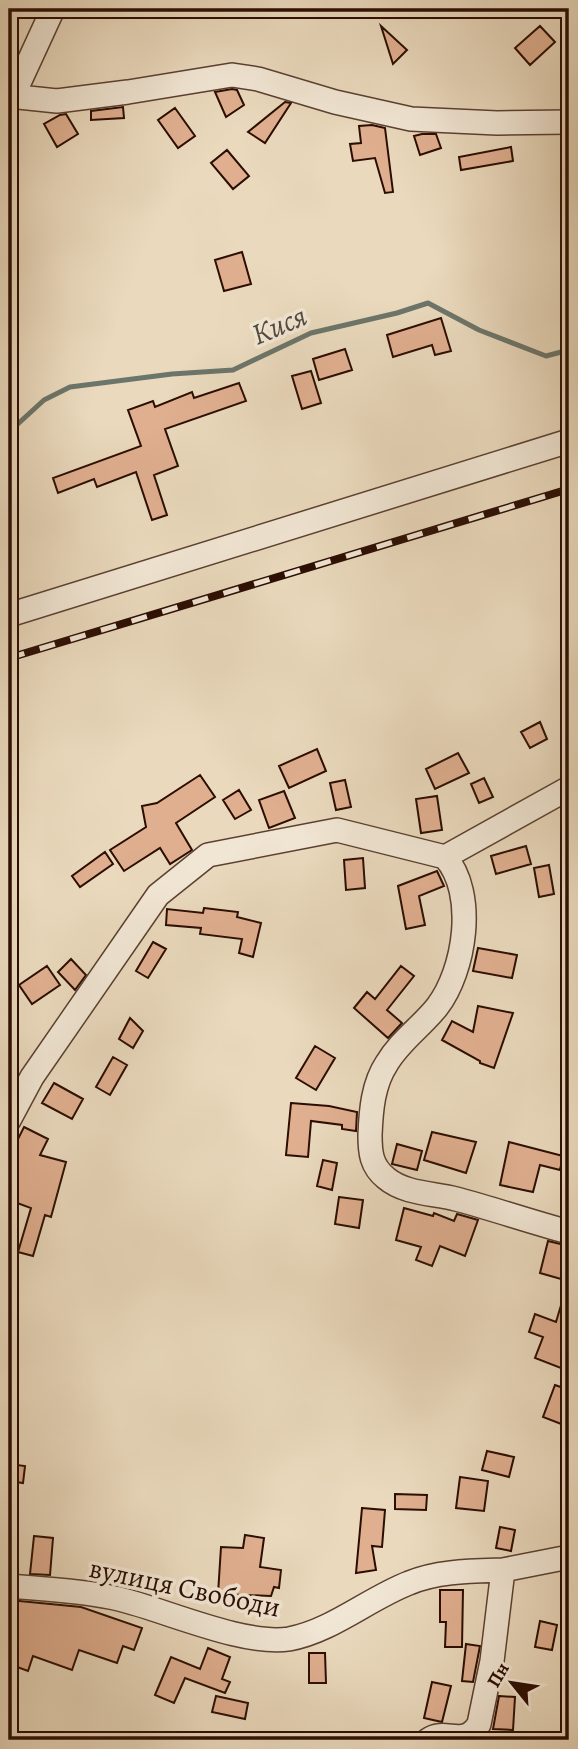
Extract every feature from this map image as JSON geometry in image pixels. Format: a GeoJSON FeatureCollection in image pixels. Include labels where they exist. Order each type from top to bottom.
{"type":"FeatureCollection","features":[{"type":"Feature","properties":{"kind":"street"},"geometry":{"type":"LineString","coordinates":[[53,9],[11,96],[57,101],[232,75],[258,79],[335,102],[411,119],[497,123],[569,122]]}},
{"type":"Feature","properties":{"kind":"street"},"geometry":{"type":"LineString","coordinates":[[9,615],[569,441]]}},
{"type":"Feature","properties":{"kind":"street"},"geometry":{"type":"LineString","coordinates":[[446,857],[569,788]]}},
{"type":"Feature","properties":{"kind":"street"},"geometry":{"type":"LineString","coordinates":[[9,1120],[33,1077],[158,895],[208,855],[337,830],[446,857],[459,876],[463,898],[462,940],[452,982],[430,1015],[401,1044],[382,1071],[375,1090],[370,1142],[373,1164],[385,1178],[405,1189],[455,1199],[569,1232]]}},
{"type":"Feature","properties":{"kind":"street"},"geometry":{"type":"LineString","coordinates":[[9,1083],[33,1077]]}},
{"type":"Feature","properties":{"kind":"street","name":"вулиця Свободи"},"geometry":{"type":"LineString","coordinates":[[9,1586],[116,1598],[228,1632],[277,1639],[311,1633],[397,1587],[423,1577],[503,1570],[569,1557]]}},
{"type":"Feature","properties":{"kind":"street"},"geometry":{"type":"LineString","coordinates":[[428,1740],[434,1737],[469,1737],[479,1724],[492,1661],[503,1570]]}},
{"type":"Feature","properties":{"kind":"building"},"geometry":{"type":"Polygon","coordinates":[[[381,26],[407,50],[393,64],[381,26]]]}},
{"type":"Feature","properties":{"kind":"building"},"geometry":{"type":"Polygon","coordinates":[[[540,26],[555,42],[530,65],[515,48],[540,26]]]}},
{"type":"Feature","properties":{"kind":"building"},"geometry":{"type":"Polygon","coordinates":[[[237,90],[244,105],[226,117],[215,92],[237,90]]]}},
{"type":"Feature","properties":{"kind":"building"},"geometry":{"type":"Polygon","coordinates":[[[285,102],[291,103],[265,143],[248,132],[285,102]]]}},
{"type":"Feature","properties":{"kind":"building"},"geometry":{"type":"Polygon","coordinates":[[[123,107],[124,118],[91,120],[91,111],[123,107]]]}},
{"type":"Feature","properties":{"kind":"building"},"geometry":{"type":"Polygon","coordinates":[[[175,108],[195,136],[178,148],[158,120],[175,108]]]}},
{"type":"Feature","properties":{"kind":"building"},"geometry":{"type":"Polygon","coordinates":[[[66,114],[78,134],[57,147],[44,124],[66,114]]]}},
{"type":"Feature","properties":{"kind":"building"},"geometry":{"type":"Polygon","coordinates":[[[359,126],[385,128],[393,192],[385,193],[375,158],[353,161],[350,144],[361,143],[359,126]]]}},
{"type":"Feature","properties":{"kind":"building"},"geometry":{"type":"Polygon","coordinates":[[[436,134],[441,148],[420,155],[414,136],[436,134]]]}},
{"type":"Feature","properties":{"kind":"building"},"geometry":{"type":"Polygon","coordinates":[[[511,147],[513,161],[461,170],[459,157],[511,147]]]}},
{"type":"Feature","properties":{"kind":"building"},"geometry":{"type":"Polygon","coordinates":[[[227,150],[249,176],[233,189],[211,163],[227,150]]]}},
{"type":"Feature","properties":{"kind":"building"},"geometry":{"type":"Polygon","coordinates":[[[242,252],[251,284],[224,291],[215,260],[242,252]]]}},
{"type":"Feature","properties":{"kind":"building"},"geometry":{"type":"Polygon","coordinates":[[[441,318],[451,351],[435,355],[432,345],[393,357],[387,335],[441,318]]]}},
{"type":"Feature","properties":{"kind":"building"},"geometry":{"type":"Polygon","coordinates":[[[345,349],[352,370],[319,380],[313,359],[345,349]]]}},
{"type":"Feature","properties":{"kind":"building"},"geometry":{"type":"Polygon","coordinates":[[[311,371],[321,403],[302,409],[292,376],[311,371]]]}},
{"type":"Feature","properties":{"kind":"building"},"geometry":{"type":"Polygon","coordinates":[[[239,383],[246,401],[165,429],[178,466],[154,475],[167,515],[152,520],[136,472],[97,487],[94,479],[58,493],[53,478],[141,446],[128,410],[153,401],[155,407],[192,392],[194,398],[239,383]]]}},
{"type":"Feature","properties":{"kind":"building"},"geometry":{"type":"Polygon","coordinates":[[[540,722],[547,739],[530,748],[521,732],[540,722]]]}},
{"type":"Feature","properties":{"kind":"building"},"geometry":{"type":"Polygon","coordinates":[[[317,749],[326,771],[289,788],[279,766],[317,749]]]}},
{"type":"Feature","properties":{"kind":"building"},"geometry":{"type":"Polygon","coordinates":[[[458,753],[469,773],[435,789],[426,769],[458,753]]]}},
{"type":"Feature","properties":{"kind":"building"},"geometry":{"type":"Polygon","coordinates":[[[200,775],[215,797],[176,823],[192,850],[170,864],[160,848],[124,871],[110,850],[146,827],[142,806],[157,803],[200,775]]]}},
{"type":"Feature","properties":{"kind":"building"},"geometry":{"type":"Polygon","coordinates":[[[484,778],[493,797],[479,803],[471,784],[484,778]]]}},
{"type":"Feature","properties":{"kind":"building"},"geometry":{"type":"Polygon","coordinates":[[[345,780],[351,807],[336,810],[330,783],[345,780]]]}},
{"type":"Feature","properties":{"kind":"building"},"geometry":{"type":"Polygon","coordinates":[[[239,790],[251,810],[235,819],[223,800],[239,790]]]}},
{"type":"Feature","properties":{"kind":"building"},"geometry":{"type":"Polygon","coordinates":[[[284,791],[295,818],[269,828],[259,800],[284,791]]]}},
{"type":"Feature","properties":{"kind":"building"},"geometry":{"type":"Polygon","coordinates":[[[437,796],[442,830],[421,833],[416,799],[437,796]]]}},
{"type":"Feature","properties":{"kind":"building"},"geometry":{"type":"Polygon","coordinates":[[[526,846],[531,864],[496,874],[491,856],[526,846]]]}},
{"type":"Feature","properties":{"kind":"building"},"geometry":{"type":"Polygon","coordinates":[[[105,852],[113,864],[80,887],[72,876],[105,852]]]}},
{"type":"Feature","properties":{"kind":"building"},"geometry":{"type":"Polygon","coordinates":[[[363,858],[365,888],[346,890],[344,860],[363,858]]]}},
{"type":"Feature","properties":{"kind":"building"},"geometry":{"type":"Polygon","coordinates":[[[549,865],[554,894],[539,897],[534,868],[549,865]]]}},
{"type":"Feature","properties":{"kind":"building"},"geometry":{"type":"Polygon","coordinates":[[[437,871],[444,886],[419,896],[425,925],[406,929],[398,886],[437,871]]]}},
{"type":"Feature","properties":{"kind":"building"},"geometry":{"type":"Polygon","coordinates":[[[204,908],[238,912],[237,917],[261,923],[253,957],[239,953],[242,939],[200,934],[201,928],[166,925],[167,909],[203,913],[204,908]]]}},
{"type":"Feature","properties":{"kind":"building"},"geometry":{"type":"Polygon","coordinates":[[[153,942],[166,949],[148,978],[136,971],[153,942]]]}},
{"type":"Feature","properties":{"kind":"building"},"geometry":{"type":"Polygon","coordinates":[[[478,948],[517,955],[512,978],[473,971],[478,948]]]}},
{"type":"Feature","properties":{"kind":"building"},"geometry":{"type":"Polygon","coordinates":[[[71,959],[86,975],[75,990],[58,972],[71,959]]]}},
{"type":"Feature","properties":{"kind":"building"},"geometry":{"type":"Polygon","coordinates":[[[47,966],[60,985],[32,1004],[19,985],[47,966]]]}},
{"type":"Feature","properties":{"kind":"building"},"geometry":{"type":"Polygon","coordinates":[[[401,966],[414,976],[387,1010],[402,1023],[388,1038],[354,1008],[367,992],[375,999],[401,966]]]}},
{"type":"Feature","properties":{"kind":"building"},"geometry":{"type":"Polygon","coordinates":[[[478,1006],[513,1013],[494,1068],[480,1063],[442,1040],[452,1021],[473,1032],[478,1006]]]}},
{"type":"Feature","properties":{"kind":"building"},"geometry":{"type":"Polygon","coordinates":[[[130,1018],[143,1031],[133,1048],[119,1039],[130,1018]]]}},
{"type":"Feature","properties":{"kind":"building"},"geometry":{"type":"Polygon","coordinates":[[[315,1046],[335,1058],[316,1090],[296,1078],[315,1046]]]}},
{"type":"Feature","properties":{"kind":"building"},"geometry":{"type":"Polygon","coordinates":[[[113,1057],[127,1065],[110,1095],[96,1087],[113,1057]]]}},
{"type":"Feature","properties":{"kind":"building"},"geometry":{"type":"Polygon","coordinates":[[[54,1083],[83,1099],[72,1119],[42,1103],[54,1083]]]}},
{"type":"Feature","properties":{"kind":"building"},"geometry":{"type":"Polygon","coordinates":[[[291,1103],[329,1106],[357,1112],[356,1131],[342,1129],[342,1125],[311,1121],[308,1157],[286,1155],[291,1103]]]}},
{"type":"Feature","properties":{"kind":"building"},"geometry":{"type":"Polygon","coordinates":[[[24,1127],[48,1139],[40,1155],[66,1162],[51,1217],[45,1215],[33,1256],[18,1252],[31,1208],[9,1200],[9,1174],[14,1159],[9,1157],[24,1127]]]}},
{"type":"Feature","properties":{"kind":"building"},"geometry":{"type":"Polygon","coordinates":[[[432,1132],[476,1142],[466,1173],[424,1160],[432,1132]]]}},
{"type":"Feature","properties":{"kind":"building"},"geometry":{"type":"Polygon","coordinates":[[[509,1142],[563,1156],[560,1170],[540,1165],[533,1192],[500,1185],[509,1142]]]}},
{"type":"Feature","properties":{"kind":"building"},"geometry":{"type":"Polygon","coordinates":[[[397,1144],[422,1151],[417,1170],[392,1164],[397,1144]]]}},
{"type":"Feature","properties":{"kind":"building"},"geometry":{"type":"Polygon","coordinates":[[[323,1160],[337,1163],[332,1190],[317,1186],[323,1160]]]}},
{"type":"Feature","properties":{"kind":"building"},"geometry":{"type":"Polygon","coordinates":[[[339,1197],[363,1200],[359,1228],[335,1224],[339,1197]]]}},
{"type":"Feature","properties":{"kind":"building"},"geometry":{"type":"Polygon","coordinates":[[[404,1208],[433,1216],[434,1213],[454,1221],[457,1214],[478,1220],[465,1256],[440,1246],[432,1266],[416,1260],[421,1247],[396,1240],[404,1208]]]}},
{"type":"Feature","properties":{"kind":"building"},"geometry":{"type":"Polygon","coordinates":[[[548,1241],[569,1246],[561,1279],[540,1273],[548,1241]]]}},
{"type":"Feature","properties":{"kind":"building"},"geometry":{"type":"Polygon","coordinates":[[[565,1292],[569,1293],[569,1360],[566,1370],[535,1358],[543,1337],[529,1332],[535,1314],[556,1322],[565,1292]]]}},
{"type":"Feature","properties":{"kind":"building"},"geometry":{"type":"Polygon","coordinates":[[[555,1385],[569,1390],[569,1427],[543,1417],[555,1385]]]}},
{"type":"Feature","properties":{"kind":"building"},"geometry":{"type":"Polygon","coordinates":[[[487,1451],[514,1457],[509,1477],[482,1470],[487,1451]]]}},
{"type":"Feature","properties":{"kind":"building"},"geometry":{"type":"Polygon","coordinates":[[[9,1464],[25,1466],[23,1483],[9,1481],[9,1464]]]}},
{"type":"Feature","properties":{"kind":"building"},"geometry":{"type":"Polygon","coordinates":[[[460,1477],[488,1481],[484,1511],[456,1508],[460,1477]]]}},
{"type":"Feature","properties":{"kind":"building"},"geometry":{"type":"Polygon","coordinates":[[[395,1494],[427,1495],[426,1510],[395,1509],[395,1494]]]}},
{"type":"Feature","properties":{"kind":"building"},"geometry":{"type":"Polygon","coordinates":[[[362,1508],[385,1510],[382,1547],[372,1546],[376,1570],[356,1573],[362,1508]]]}},
{"type":"Feature","properties":{"kind":"building"},"geometry":{"type":"Polygon","coordinates":[[[500,1527],[515,1530],[511,1551],[496,1548],[500,1527]]]}},
{"type":"Feature","properties":{"kind":"building"},"geometry":{"type":"Polygon","coordinates":[[[245,1535],[264,1538],[260,1567],[281,1570],[279,1588],[274,1587],[271,1596],[218,1594],[221,1547],[243,1548],[245,1535]]]}},
{"type":"Feature","properties":{"kind":"building"},"geometry":{"type":"Polygon","coordinates":[[[34,1536],[53,1538],[50,1575],[30,1574],[34,1536]]]}},
{"type":"Feature","properties":{"kind":"building"},"geometry":{"type":"Polygon","coordinates":[[[440,1590],[463,1590],[462,1647],[445,1647],[446,1622],[440,1622],[440,1590]]]}},
{"type":"Feature","properties":{"kind":"building"},"geometry":{"type":"Polygon","coordinates":[[[9,1600],[81,1607],[142,1628],[134,1650],[123,1646],[117,1663],[79,1650],[72,1670],[33,1656],[28,1671],[9,1664],[9,1600]]]}},
{"type":"Feature","properties":{"kind":"building"},"geometry":{"type":"Polygon","coordinates":[[[540,1621],[557,1625],[552,1650],[535,1647],[540,1621]]]}},
{"type":"Feature","properties":{"kind":"building"},"geometry":{"type":"Polygon","coordinates":[[[466,1644],[480,1646],[473,1682],[462,1681],[466,1644]]]}},
{"type":"Feature","properties":{"kind":"building"},"geometry":{"type":"Polygon","coordinates":[[[208,1648],[230,1657],[222,1679],[230,1682],[225,1693],[185,1678],[174,1703],[155,1695],[171,1657],[200,1669],[208,1648]]]}},
{"type":"Feature","properties":{"kind":"building"},"geometry":{"type":"Polygon","coordinates":[[[309,1653],[325,1653],[326,1683],[309,1683],[309,1653]]]}},
{"type":"Feature","properties":{"kind":"building"},"geometry":{"type":"Polygon","coordinates":[[[432,1682],[451,1686],[442,1722],[424,1718],[432,1682]]]}},
{"type":"Feature","properties":{"kind":"building"},"geometry":{"type":"Polygon","coordinates":[[[216,1696],[248,1703],[245,1719],[212,1712],[216,1696]]]}},
{"type":"Feature","properties":{"kind":"building"},"geometry":{"type":"Polygon","coordinates":[[[499,1696],[515,1697],[513,1730],[493,1729],[499,1696]]]}},
{"type":"Feature","properties":{"kind":"waterway","name":"Кися"},"geometry":{"type":"LineString","coordinates":[[9,432],[44,400],[70,387],[172,374],[233,370],[311,333],[428,303],[479,330],[546,356],[569,350]]}},
{"type":"Feature","properties":{"kind":"railway"},"geometry":{"type":"LineString","coordinates":[[9,658],[569,489]]}}]}
